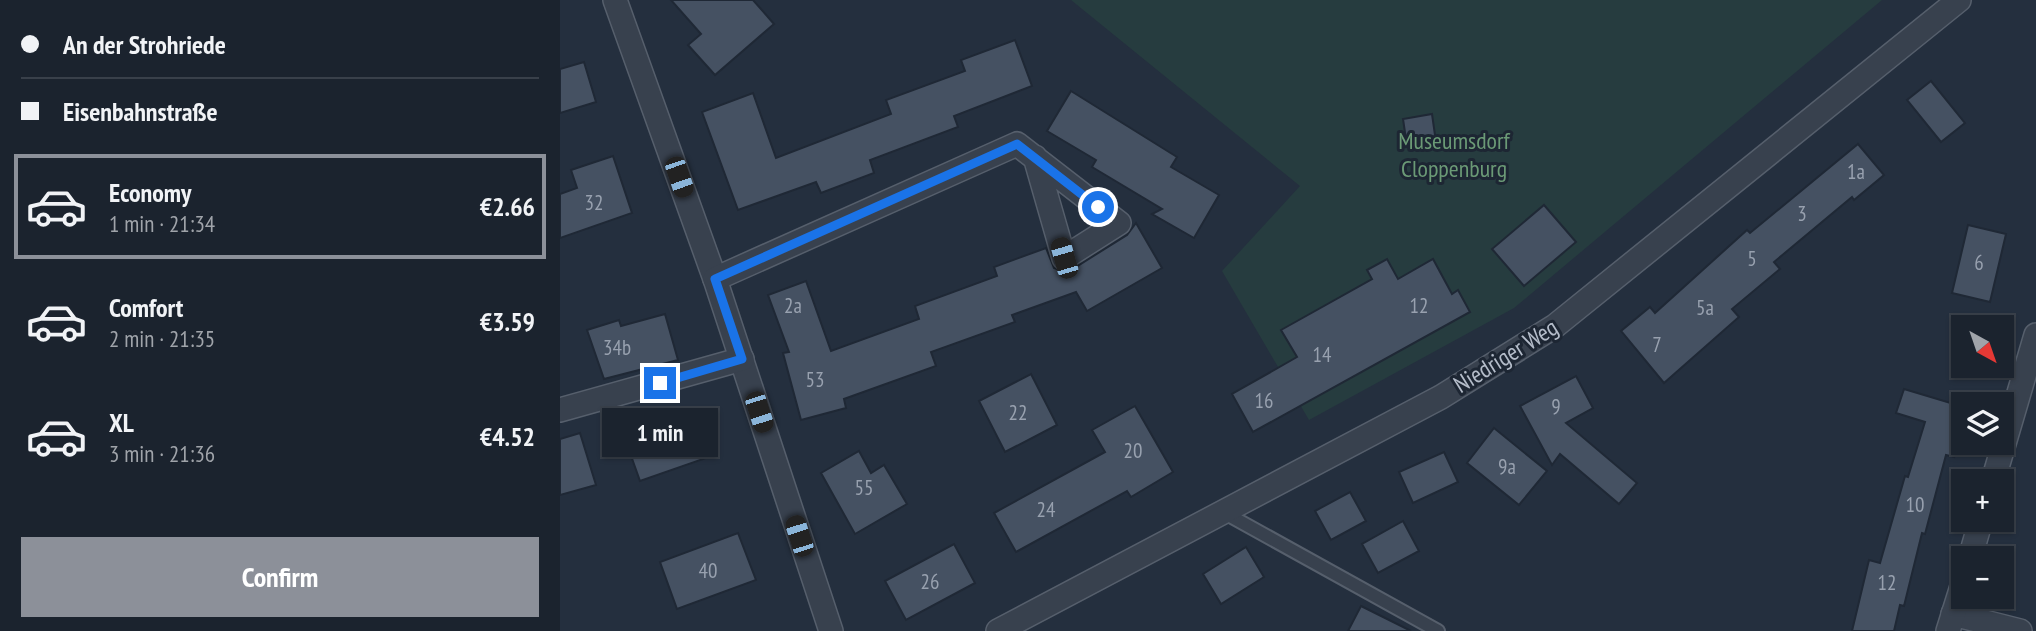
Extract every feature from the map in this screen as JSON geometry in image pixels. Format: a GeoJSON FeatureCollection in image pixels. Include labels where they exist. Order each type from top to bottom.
{"type":"FeatureCollection","features":[{"type":"Feature","properties":{"kind":"street"},"geometry":{"type":"LineString","coordinates":[[615,0],[715,279],[831,631]]}},
{"type":"Feature","properties":{"kind":"street","name":"Niedriger Weg"},"geometry":{"type":"LineString","coordinates":[[998,631],[1441,397],[1555,326],[1959,0]]}},
{"type":"Feature","properties":{"kind":"street"},"geometry":{"type":"LineString","coordinates":[[715,279],[1017,144],[1035,158]]}},
{"type":"Feature","properties":{"kind":"street"},"geometry":{"type":"LineString","coordinates":[[1997,469],[2036,335]]}},
{"type":"Feature","properties":{"kind":"street"},"geometry":{"type":"LineString","coordinates":[[560,410],[742,359]]}},
{"type":"Feature","properties":{"kind":"street"},"geometry":{"type":"LineString","coordinates":[[1951,622],[2020,631]]}},
{"type":"Feature","properties":{"kind":"lane"},"geometry":{"type":"LineString","coordinates":[[1223,512],[1438,631]]}},
{"type":"Feature","properties":{"kind":"green space","name":"Museumsdorf Cloppenburg"},"geometry":{"type":"Polygon","coordinates":[[[1071,0],[1882,0],[1514,308],[1309,420],[1222,271],[1300,186],[1071,0]]]}},
{"type":"Feature","properties":{"kind":"building"},"geometry":{"type":"Polygon","coordinates":[[[671,0],[753,0],[774,24],[715,75],[688,45],[701,34],[671,0]]]}},
{"type":"Feature","properties":{"kind":"building"},"geometry":{"type":"Polygon","coordinates":[[[1015,40],[1032,86],[954,116],[958,127],[870,160],[874,173],[821,193],[816,182],[738,210],[702,112],[753,93],[776,158],[891,114],[886,100],[965,71],[961,60],[1015,40]]]}},
{"type":"Feature","properties":{"kind":"building"},"geometry":{"type":"Polygon","coordinates":[[[584,62],[596,102],[560,113],[560,69],[584,62]]]}},
{"type":"Feature","properties":{"kind":"building"},"geometry":{"type":"Polygon","coordinates":[[[1931,81],[1965,123],[1941,142],[1907,100],[1931,81]]]}},
{"type":"Feature","properties":{"kind":"building"},"geometry":{"type":"Polygon","coordinates":[[[1071,91],[1177,157],[1171,167],[1219,195],[1194,238],[1152,214],[1162,209],[1092,167],[1096,160],[1047,131],[1071,91]]]}},
{"type":"Feature","properties":{"kind":"building"},"geometry":{"type":"Polygon","coordinates":[[[1432,114],[1436,142],[1407,146],[1403,119],[1432,114]]]}},
{"type":"Feature","properties":{"kind":"building"},"geometry":{"type":"Polygon","coordinates":[[[1858,144],[1884,175],[1854,200],[1852,197],[1774,262],[1780,269],[1732,309],[1739,317],[1664,383],[1621,331],[1650,307],[1655,313],[1747,230],[1750,233],[1858,144]]]}},
{"type":"Feature","properties":{"kind":"building"},"geometry":{"type":"Polygon","coordinates":[[[613,156],[632,213],[560,238],[560,194],[577,188],[571,170],[613,156]]]}},
{"type":"Feature","properties":{"kind":"building"},"geometry":{"type":"Polygon","coordinates":[[[1544,205],[1576,242],[1524,286],[1492,249],[1544,205]]]}},
{"type":"Feature","properties":{"kind":"building"},"geometry":{"type":"Polygon","coordinates":[[[1136,223],[1162,268],[1087,311],[1076,292],[1012,315],[1015,322],[931,352],[936,366],[844,399],[846,408],[801,420],[783,353],[789,352],[768,295],[806,281],[831,351],[919,319],[915,306],[997,276],[994,267],[1046,248],[1054,268],[1065,272],[1071,270],[1127,235],[1136,223]]]}},
{"type":"Feature","properties":{"kind":"building"},"geometry":{"type":"Polygon","coordinates":[[[1968,225],[2006,234],[1990,302],[1952,293],[1968,225]]]}},
{"type":"Feature","properties":{"kind":"building"},"geometry":{"type":"Polygon","coordinates":[[[1387,259],[1398,279],[1433,259],[1452,294],[1458,290],[1470,312],[1253,432],[1232,394],[1297,357],[1281,330],[1372,279],[1367,270],[1387,259]]]}},
{"type":"Feature","properties":{"kind":"building"},"geometry":{"type":"Polygon","coordinates":[[[665,314],[678,360],[604,379],[587,330],[619,320],[621,326],[665,314]]]}},
{"type":"Feature","properties":{"kind":"building"},"geometry":{"type":"Polygon","coordinates":[[[1031,374],[1057,425],[1005,452],[979,401],[1031,374]]]}},
{"type":"Feature","properties":{"kind":"building"},"geometry":{"type":"Polygon","coordinates":[[[1576,376],[1593,408],[1566,423],[1637,483],[1619,504],[1560,454],[1552,465],[1520,406],[1576,376]]]}},
{"type":"Feature","properties":{"kind":"building"},"geometry":{"type":"Polygon","coordinates":[[[1904,389],[1951,403],[1951,455],[1955,455],[1954,457],[1946,455],[1925,534],[1922,533],[1904,606],[1900,605],[1894,631],[1852,631],[1869,560],[1880,563],[1905,476],[1908,477],[1925,422],[1896,413],[1904,389]]]}},
{"type":"Feature","properties":{"kind":"building"},"geometry":{"type":"Polygon","coordinates":[[[1135,406],[1173,472],[1131,497],[1127,491],[1016,552],[994,513],[1105,452],[1092,430],[1135,406]]]}},
{"type":"Feature","properties":{"kind":"building"},"geometry":{"type":"Polygon","coordinates":[[[693,412],[709,457],[640,481],[624,436],[693,412]]]}},
{"type":"Feature","properties":{"kind":"building"},"geometry":{"type":"Polygon","coordinates":[[[1494,428],[1547,471],[1519,505],[1467,463],[1494,428]]]}},
{"type":"Feature","properties":{"kind":"building"},"geometry":{"type":"Polygon","coordinates":[[[580,433],[596,485],[560,495],[560,439],[580,433]]]}},
{"type":"Feature","properties":{"kind":"building"},"geometry":{"type":"Polygon","coordinates":[[[859,451],[871,473],[884,465],[907,504],[855,534],[821,473],[859,451]]]}},
{"type":"Feature","properties":{"kind":"building"},"geometry":{"type":"Polygon","coordinates":[[[1444,452],[1458,482],[1413,503],[1399,472],[1444,452]]]}},
{"type":"Feature","properties":{"kind":"building"},"geometry":{"type":"Polygon","coordinates":[[[1350,492],[1366,521],[1331,540],[1315,511],[1350,492]]]}},
{"type":"Feature","properties":{"kind":"building"},"geometry":{"type":"Polygon","coordinates":[[[1403,521],[1419,551],[1378,573],[1362,544],[1403,521]]]}},
{"type":"Feature","properties":{"kind":"building"},"geometry":{"type":"Polygon","coordinates":[[[738,533],[756,580],[677,609],[660,562],[738,533]]]}},
{"type":"Feature","properties":{"kind":"building"},"geometry":{"type":"Polygon","coordinates":[[[954,544],[975,583],[906,620],[885,581],[954,544]]]}},
{"type":"Feature","properties":{"kind":"building"},"geometry":{"type":"Polygon","coordinates":[[[1246,547],[1264,577],[1221,604],[1203,574],[1246,547]]]}},
{"type":"Feature","properties":{"kind":"building"},"geometry":{"type":"Polygon","coordinates":[[[1361,606],[1411,631],[1348,631],[1361,606]]]}},
{"type":"Feature","properties":{"kind":"route"},"geometry":{"type":"LineString","coordinates":[[660,383],[742,359],[715,279],[1017,144],[1098,207]]}}]}
